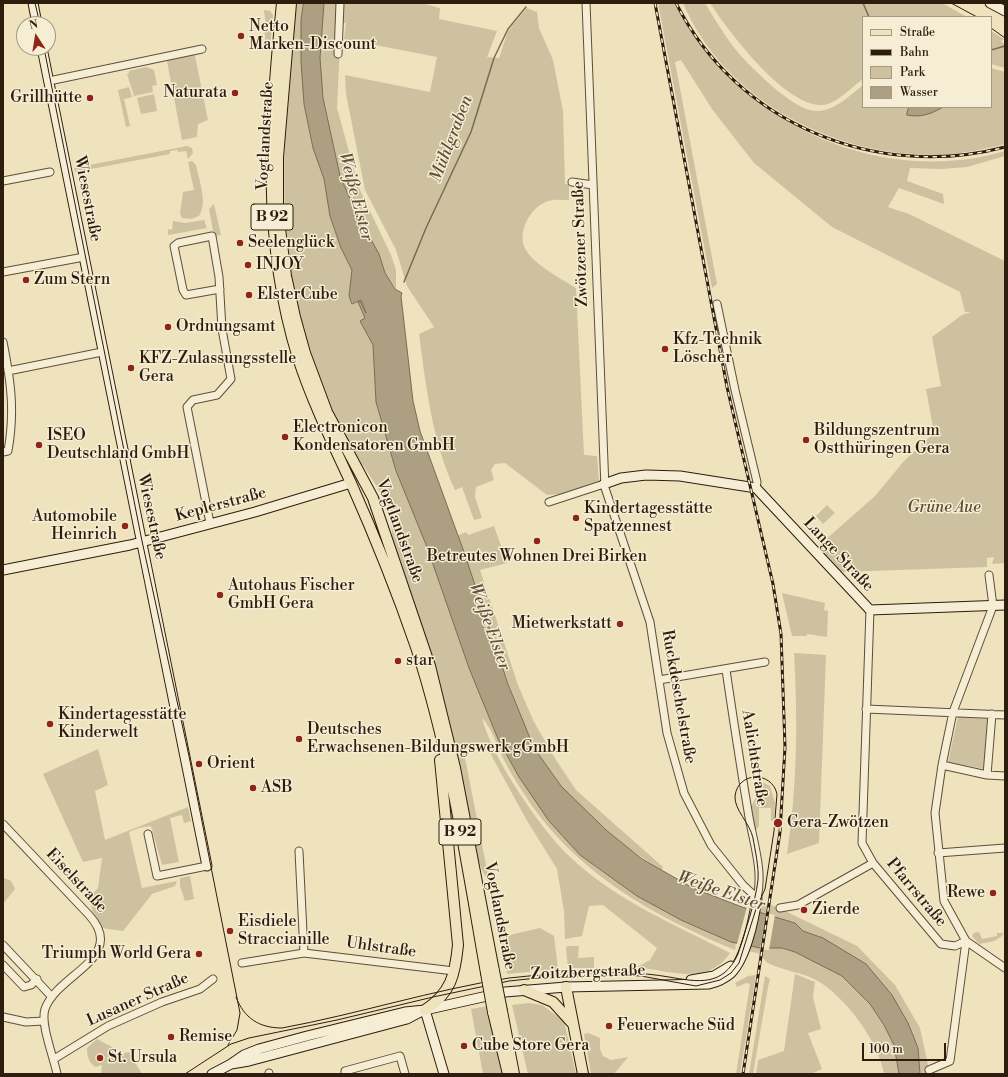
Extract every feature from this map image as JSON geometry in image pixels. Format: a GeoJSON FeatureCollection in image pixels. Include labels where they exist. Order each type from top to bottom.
{"type":"FeatureCollection","features":[{"type":"Feature","properties":{"kind":"main road","name":"Vogtlandstraße"},"geometry":{"type":"LineString","coordinates":[[282,3],[270,158],[270,188],[275,249],[286,315],[298,358],[319,414],[351,483],[394,585],[416,649],[448,770],[490,972]]}},
{"type":"Feature","properties":{"kind":"main road","name":"Vogtlandstraße"},"geometry":{"type":"LineString","coordinates":[[291,3],[278,157],[278,213],[286,276],[305,353],[326,412],[363,479],[376,506],[419,634],[444,718],[455,768],[508,1074]]}},
{"type":"Feature","properties":{"kind":"main road"},"geometry":{"type":"LineString","coordinates":[[351,483],[363,479]]}},
{"type":"Feature","properties":{"kind":"main road"},"geometry":{"type":"LineString","coordinates":[[425,1010],[444,994],[454,971],[457,958],[457,927],[439,733]]}},
{"type":"Feature","properties":{"kind":"main road"},"geometry":{"type":"LineString","coordinates":[[566,987],[583,1074]]}},
{"type":"Feature","properties":{"kind":"main road"},"geometry":{"type":"LineString","coordinates":[[524,990],[539,995],[557,1006],[573,1024]]}},
{"type":"Feature","properties":{"kind":"main road","name":"Vogtlandstraße"},"geometry":{"type":"LineString","coordinates":[[497,1012],[514,1074]]}},
{"type":"Feature","properties":{"kind":"street"},"geometry":{"type":"LineString","coordinates":[[33,3],[35,16]]}},
{"type":"Feature","properties":{"kind":"street"},"geometry":{"type":"LineString","coordinates":[[338,54],[340,3]]}},
{"type":"Feature","properties":{"kind":"street","name":"Zwötzener Straße"},"geometry":{"type":"LineString","coordinates":[[586,3],[604,484]]}},
{"type":"Feature","properties":{"kind":"street"},"geometry":{"type":"LineString","coordinates":[[990,3],[1005,11]]}},
{"type":"Feature","properties":{"kind":"street"},"geometry":{"type":"LineString","coordinates":[[49,81],[202,49]]}},
{"type":"Feature","properties":{"kind":"street","name":"Wiesestraße"},"geometry":{"type":"LineString","coordinates":[[44,56],[102,352],[207,866],[157,876],[148,834]]}},
{"type":"Feature","properties":{"kind":"street"},"geometry":{"type":"LineString","coordinates":[[3,181],[50,172]]}},
{"type":"Feature","properties":{"kind":"street"},"geometry":{"type":"LineString","coordinates":[[572,182],[593,185]]}},
{"type":"Feature","properties":{"kind":"street"},"geometry":{"type":"LineString","coordinates":[[210,523],[187,407],[194,400],[217,395],[231,379],[222,329],[220,289],[212,236],[178,243],[174,246],[183,290],[186,295],[220,289]]}},
{"type":"Feature","properties":{"kind":"street"},"geometry":{"type":"LineString","coordinates":[[3,272],[84,257]]}},
{"type":"Feature","properties":{"kind":"street"},"geometry":{"type":"LineString","coordinates":[[548,502],[621,478],[646,475],[680,476],[756,488],[756,482],[717,304]]}},
{"type":"Feature","properties":{"kind":"street"},"geometry":{"type":"LineString","coordinates":[[3,342],[13,410],[12,430],[8,451],[3,452]]}},
{"type":"Feature","properties":{"kind":"street"},"geometry":{"type":"LineString","coordinates":[[8,371],[102,352]]}},
{"type":"Feature","properties":{"kind":"street","name":"Keplerstraße"},"geometry":{"type":"LineString","coordinates":[[3,570],[141,541],[255,512],[351,483]]}},
{"type":"Feature","properties":{"kind":"street","name":"Ruckdeschelstraße"},"geometry":{"type":"LineString","coordinates":[[604,484],[650,622],[669,742],[686,798],[711,845],[743,885],[757,898]]}},
{"type":"Feature","properties":{"kind":"street","name":"Lange Straße"},"geometry":{"type":"LineString","coordinates":[[756,488],[870,610],[862,843],[873,863]]}},
{"type":"Feature","properties":{"kind":"street"},"geometry":{"type":"LineString","coordinates":[[990,574],[993,606],[953,712],[942,765],[935,813],[944,901],[966,941],[1005,968]]}},
{"type":"Feature","properties":{"kind":"street"},"geometry":{"type":"LineString","coordinates":[[870,610],[1005,605]]}},
{"type":"Feature","properties":{"kind":"street"},"geometry":{"type":"LineString","coordinates":[[659,680],[726,670],[765,662]]}},
{"type":"Feature","properties":{"kind":"street","name":"Aalichtstraße"},"geometry":{"type":"LineString","coordinates":[[726,670],[747,810],[757,859],[760,887],[757,898]]}},
{"type":"Feature","properties":{"kind":"street"},"geometry":{"type":"LineString","coordinates":[[866,709],[1005,715]]}},
{"type":"Feature","properties":{"kind":"street"},"geometry":{"type":"LineString","coordinates":[[987,775],[992,714]]}},
{"type":"Feature","properties":{"kind":"street"},"geometry":{"type":"LineString","coordinates":[[942,765],[987,775],[1005,776]]}},
{"type":"Feature","properties":{"kind":"street","name":"Eiselstraße"},"geometry":{"type":"LineString","coordinates":[[3,824],[90,915],[99,928],[101,942],[96,955],[52,997],[45,1009],[44,1021]]}},
{"type":"Feature","properties":{"kind":"street"},"geometry":{"type":"LineString","coordinates":[[938,853],[1005,848]]}},
{"type":"Feature","properties":{"kind":"street"},"geometry":{"type":"LineString","coordinates":[[299,851],[304,953]]}},
{"type":"Feature","properties":{"kind":"street","name":"Pfarrstraße"},"geometry":{"type":"LineString","coordinates":[[780,908],[798,904],[873,863],[941,944],[955,946],[966,941]]}},
{"type":"Feature","properties":{"kind":"street"},"geometry":{"type":"LineString","coordinates":[[741,952],[757,898]]}},
{"type":"Feature","properties":{"kind":"street"},"geometry":{"type":"LineString","coordinates":[[929,1070],[950,1061],[966,941]]}},
{"type":"Feature","properties":{"kind":"street"},"geometry":{"type":"LineString","coordinates":[[3,946],[37,979],[52,997]]}},
{"type":"Feature","properties":{"kind":"street","name":"Zoitzbergstraße"},"geometry":{"type":"LineString","coordinates":[[231,1064],[244,1055],[259,1049],[405,1012],[425,1010],[484,996],[524,990],[566,987],[709,984],[726,977],[739,963],[741,952]]}},
{"type":"Feature","properties":{"kind":"street","name":"Zoitzbergstraße"},"geometry":{"type":"LineString","coordinates":[[658,986],[714,976],[730,966],[741,952]]}},
{"type":"Feature","properties":{"kind":"street","name":"Uhlstraße"},"geometry":{"type":"LineString","coordinates":[[242,963],[304,953],[454,971]]}},
{"type":"Feature","properties":{"kind":"street"},"geometry":{"type":"LineString","coordinates":[[3,965],[24,987],[31,985],[37,979]]}},
{"type":"Feature","properties":{"kind":"street","name":"Lusaner Straße"},"geometry":{"type":"LineString","coordinates":[[54,1059],[108,1026],[162,1002],[200,989],[213,979]]}},
{"type":"Feature","properties":{"kind":"street"},"geometry":{"type":"LineString","coordinates":[[425,1010],[444,1074]]}},
{"type":"Feature","properties":{"kind":"street","name":"Zoitzbergstraße"},"geometry":{"type":"LineString","coordinates":[[231,1064],[249,1061],[407,1019],[425,1010]]}},
{"type":"Feature","properties":{"kind":"street"},"geometry":{"type":"LineString","coordinates":[[3,1017],[26,1022],[44,1021],[57,1074]]}},
{"type":"Feature","properties":{"kind":"street"},"geometry":{"type":"LineString","coordinates":[[345,1074],[345,1070],[400,1056],[404,1074]]}},
{"type":"Feature","properties":{"kind":"street"},"geometry":{"type":"LineString","coordinates":[[212,1074],[231,1064]]}},
{"type":"Feature","properties":{"kind":"green space"},"geometry":{"type":"Polygon","coordinates":[[[294,3],[304,3],[301,20],[301,61],[304,104],[313,148],[324,179],[330,216],[341,248],[352,270],[349,296],[352,304],[358,302],[365,319],[360,321],[373,345],[376,402],[396,472],[427,547],[469,668],[498,739],[519,777],[580,855],[637,896],[681,920],[731,942],[736,942],[735,950],[676,923],[648,908],[621,891],[572,852],[550,829],[530,803],[509,770],[486,722],[482,718],[493,747],[502,765],[524,800],[550,835],[571,858],[627,900],[730,953],[721,963],[711,970],[688,974],[637,967],[650,960],[657,948],[603,905],[589,906],[582,936],[565,939],[564,911],[557,869],[526,819],[490,753],[483,746],[476,743],[468,748],[465,758],[490,885],[482,870],[477,857],[452,737],[434,665],[396,556],[393,545],[389,512],[375,484],[351,448],[337,421],[321,384],[302,327],[294,288],[289,252],[285,217],[284,181],[286,110],[294,3]]]}},
{"type":"Feature","properties":{"kind":"green space"},"geometry":{"type":"Polygon","coordinates":[[[324,3],[422,3],[440,8],[439,19],[497,31],[487,57],[499,58],[508,31],[527,8],[537,12],[539,28],[553,60],[563,111],[565,184],[569,184],[569,200],[548,201],[537,208],[528,219],[523,232],[523,239],[527,252],[539,264],[576,288],[584,455],[597,456],[599,482],[571,493],[547,495],[505,463],[495,464],[491,470],[494,480],[476,487],[475,497],[482,518],[474,520],[462,487],[455,490],[447,471],[435,433],[427,393],[419,334],[434,327],[407,286],[396,250],[365,190],[346,94],[345,75],[430,92],[437,57],[344,39],[346,23],[341,22],[337,108],[359,188],[391,255],[396,270],[396,289],[385,273],[379,254],[357,214],[340,176],[323,98],[320,58],[324,3]]]}},
{"type":"Feature","properties":{"kind":"green space","name":"Grüne Aue"},"geometry":{"type":"Polygon","coordinates":[[[658,3],[674,3],[700,45],[733,81],[771,111],[814,135],[859,152],[907,160],[956,160],[1005,151],[1005,156],[967,167],[942,169],[910,168],[907,181],[943,194],[944,204],[899,188],[888,207],[909,214],[1005,261],[1005,563],[992,564],[994,557],[987,558],[987,567],[840,572],[816,548],[875,496],[904,461],[934,433],[926,389],[941,386],[932,337],[962,315],[971,312],[965,312],[960,292],[832,227],[754,163],[712,109],[681,60],[675,62],[717,284],[712,288],[658,3]]]}},
{"type":"Feature","properties":{"kind":"green space"},"geometry":{"type":"Polygon","coordinates":[[[683,3],[705,3],[731,44],[748,63],[776,90],[787,98],[798,105],[816,111],[823,111],[835,106],[862,86],[862,108],[992,108],[992,68],[1005,72],[1005,144],[969,152],[933,155],[895,152],[857,145],[820,132],[786,115],[753,94],[725,68],[701,37],[683,3]]]}},
{"type":"Feature","properties":{"kind":"green space"},"geometry":{"type":"Polygon","coordinates":[[[710,3],[942,3],[965,16],[862,16],[862,80],[833,102],[828,104],[813,104],[796,97],[779,84],[745,50],[710,3]]]}},
{"type":"Feature","properties":{"kind":"green space"},"geometry":{"type":"Polygon","coordinates":[[[264,10],[270,11],[273,15],[270,47],[266,47],[264,10]]]}},
{"type":"Feature","properties":{"kind":"green space"},"geometry":{"type":"Polygon","coordinates":[[[992,32],[1004,39],[1001,41],[1005,45],[1005,68],[992,64],[992,32]]]}},
{"type":"Feature","properties":{"kind":"green space"},"geometry":{"type":"Polygon","coordinates":[[[194,51],[208,120],[198,124],[197,137],[182,140],[166,56],[194,51]]]}},
{"type":"Feature","properties":{"kind":"green space"},"geometry":{"type":"Polygon","coordinates":[[[146,67],[154,70],[157,85],[152,86],[153,92],[134,96],[127,74],[129,71],[146,67]]]}},
{"type":"Feature","properties":{"kind":"green space"},"geometry":{"type":"Polygon","coordinates":[[[129,87],[132,97],[124,99],[130,126],[126,127],[118,90],[129,87]]]}},
{"type":"Feature","properties":{"kind":"green space"},"geometry":{"type":"Polygon","coordinates":[[[154,94],[157,111],[141,114],[137,98],[154,94]]]}},
{"type":"Feature","properties":{"kind":"green space"},"geometry":{"type":"Polygon","coordinates":[[[187,146],[192,148],[193,153],[188,159],[186,151],[178,152],[178,150],[170,151],[170,154],[75,172],[74,168],[187,146]]]}},
{"type":"Feature","properties":{"kind":"green space"},"geometry":{"type":"Polygon","coordinates":[[[192,161],[196,165],[202,191],[203,204],[199,216],[191,219],[182,218],[180,214],[183,192],[194,190],[188,162],[192,161]]]}},
{"type":"Feature","properties":{"kind":"green space"},"geometry":{"type":"Polygon","coordinates":[[[214,204],[221,235],[214,236],[209,209],[214,204]]]}},
{"type":"Feature","properties":{"kind":"green space"},"geometry":{"type":"Polygon","coordinates":[[[204,220],[207,228],[168,235],[168,229],[172,230],[173,221],[185,223],[204,220]]]}},
{"type":"Feature","properties":{"kind":"green space"},"geometry":{"type":"Polygon","coordinates":[[[827,505],[835,513],[823,524],[816,516],[827,505]]]}},
{"type":"Feature","properties":{"kind":"green space"},"geometry":{"type":"Polygon","coordinates":[[[494,526],[507,563],[480,570],[518,685],[534,722],[556,760],[576,790],[663,867],[662,870],[627,847],[573,800],[544,764],[532,743],[511,689],[474,579],[457,536],[466,532],[468,535],[494,526]]]}},
{"type":"Feature","properties":{"kind":"green space"},"geometry":{"type":"Polygon","coordinates":[[[782,593],[825,603],[824,610],[828,611],[827,637],[807,634],[807,636],[792,636],[782,593]]]}},
{"type":"Feature","properties":{"kind":"green space"},"geometry":{"type":"Polygon","coordinates":[[[794,653],[826,655],[819,843],[787,854],[793,804],[796,754],[794,653]]]}},
{"type":"Feature","properties":{"kind":"green space"},"geometry":{"type":"Polygon","coordinates":[[[958,717],[990,719],[985,769],[948,762],[958,717]]]}},
{"type":"Feature","properties":{"kind":"green space"},"geometry":{"type":"Polygon","coordinates":[[[98,749],[108,785],[95,791],[105,840],[188,807],[191,821],[184,823],[182,815],[170,818],[179,862],[162,865],[151,826],[139,828],[129,832],[142,888],[177,881],[175,886],[152,894],[123,931],[102,928],[92,910],[90,897],[98,888],[102,858],[83,862],[43,774],[98,749]]]}},
{"type":"Feature","properties":{"kind":"green space"},"geometry":{"type":"Polygon","coordinates":[[[758,780],[770,786],[775,803],[774,821],[771,821],[771,808],[759,808],[759,826],[756,830],[752,819],[751,808],[759,792],[758,780]]]}},
{"type":"Feature","properties":{"kind":"green space"},"geometry":{"type":"Polygon","coordinates":[[[190,876],[194,899],[185,901],[180,886],[180,878],[190,876]]]}},
{"type":"Feature","properties":{"kind":"green space"},"geometry":{"type":"Polygon","coordinates":[[[4,878],[11,881],[15,889],[3,904],[3,879],[4,878]]]}},
{"type":"Feature","properties":{"kind":"green space"},"geometry":{"type":"Polygon","coordinates":[[[760,902],[777,907],[857,946],[895,985],[920,1028],[930,1074],[920,1074],[918,1048],[823,938],[803,931],[795,923],[758,912],[760,902]]]}},
{"type":"Feature","properties":{"kind":"green space"},"geometry":{"type":"Polygon","coordinates":[[[540,928],[554,936],[558,969],[507,974],[501,937],[540,928]]]}},
{"type":"Feature","properties":{"kind":"green space"},"geometry":{"type":"Polygon","coordinates":[[[979,932],[982,939],[997,936],[997,933],[1004,933],[996,940],[979,944],[972,936],[974,933],[979,932]]]}},
{"type":"Feature","properties":{"kind":"green space"},"geometry":{"type":"Polygon","coordinates":[[[749,945],[760,948],[782,948],[795,952],[842,976],[870,1004],[884,1025],[894,1045],[899,1074],[884,1074],[881,1061],[868,1034],[849,1008],[827,987],[810,977],[768,963],[759,954],[747,951],[749,945]]]}},
{"type":"Feature","properties":{"kind":"green space"},"geometry":{"type":"Polygon","coordinates":[[[567,946],[579,946],[578,958],[594,957],[594,968],[568,968],[567,946]]]}},
{"type":"Feature","properties":{"kind":"green space"},"geometry":{"type":"Polygon","coordinates":[[[795,974],[815,982],[813,997],[821,1029],[808,1033],[822,1069],[811,1074],[756,1074],[758,1060],[784,1051],[795,974]]]}},
{"type":"Feature","properties":{"kind":"green space"},"geometry":{"type":"Polygon","coordinates":[[[756,975],[740,1074],[736,1074],[750,984],[746,983],[737,987],[735,983],[748,976],[756,975]]]}},
{"type":"Feature","properties":{"kind":"green space"},"geometry":{"type":"Polygon","coordinates":[[[765,976],[770,979],[753,1074],[749,1074],[765,976]]]}},
{"type":"Feature","properties":{"kind":"green space"},"geometry":{"type":"Polygon","coordinates":[[[529,1003],[542,1005],[564,1021],[576,1074],[528,1074],[512,1005],[529,1003]]]}},
{"type":"Feature","properties":{"kind":"green space"},"geometry":{"type":"Polygon","coordinates":[[[488,1006],[504,1074],[483,1074],[471,1009],[488,1006]]]}},
{"type":"Feature","properties":{"kind":"green space"},"geometry":{"type":"Polygon","coordinates":[[[588,1033],[600,1038],[600,1049],[603,1056],[611,1060],[628,1057],[614,1074],[591,1074],[584,1034],[588,1033]]]}},
{"type":"Feature","properties":{"kind":"green space"},"geometry":{"type":"Polygon","coordinates":[[[97,1039],[112,1047],[115,1055],[129,1052],[142,1074],[101,1074],[102,1065],[95,1067],[89,1060],[87,1054],[87,1048],[97,1039]]]}},
{"type":"Feature","properties":{"kind":"water","name":"Weiße Elster"},"geometry":{"type":"Polygon","coordinates":[[[304,3],[324,3],[320,58],[323,98],[340,176],[357,214],[379,254],[385,273],[395,289],[402,293],[401,296],[413,401],[420,431],[464,552],[508,684],[534,748],[561,786],[606,830],[642,859],[693,888],[742,907],[795,923],[803,931],[823,938],[866,964],[892,995],[908,1023],[918,1048],[920,1074],[899,1074],[894,1045],[884,1025],[870,1004],[842,976],[795,952],[782,948],[760,948],[731,942],[681,920],[637,896],[580,855],[549,821],[519,777],[498,739],[469,668],[427,547],[396,471],[376,402],[373,345],[360,321],[365,318],[358,302],[360,301],[366,313],[361,300],[352,304],[349,296],[352,270],[341,248],[330,216],[324,179],[313,148],[304,104],[301,61],[301,20],[304,3]]]}},
{"type":"Feature","properties":{"kind":"water"},"geometry":{"type":"Polygon","coordinates":[[[909,108],[941,108],[921,116],[907,115],[909,108]]]}},
{"type":"Feature","properties":{"kind":"pier"},"geometry":{"type":"Polygon","coordinates":[[[747,907],[759,910],[748,947],[737,944],[747,907]]]}},
{"type":"Feature","properties":{"kind":"pier"},"geometry":{"type":"Polygon","coordinates":[[[766,913],[775,915],[769,950],[760,950],[766,913]]]}},
{"type":"Feature","properties":{"kind":"waterway"},"geometry":{"type":"LineString","coordinates":[[863,3],[869,16]]}},
{"type":"Feature","properties":{"kind":"waterway","name":"Mühlgraben"},"geometry":{"type":"LineString","coordinates":[[404,282],[426,228],[471,132],[494,58],[508,29],[526,7]]}},
{"type":"Feature","properties":{"kind":"waterway"},"geometry":{"type":"LineString","coordinates":[[992,50],[1005,46]]}},
{"type":"Feature","properties":{"kind":"tram line"},"geometry":{"type":"LineString","coordinates":[[35,3],[38,16]]}},
{"type":"Feature","properties":{"kind":"tram line"},"geometry":{"type":"LineString","coordinates":[[951,3],[975,16]]}},
{"type":"Feature","properties":{"kind":"tram line"},"geometry":{"type":"LineString","coordinates":[[992,29],[1005,38]]}},
{"type":"Feature","properties":{"kind":"tram line"},"geometry":{"type":"LineString","coordinates":[[46,56],[142,541],[189,756],[240,1013],[237,1030],[228,1045]]}},
{"type":"Feature","properties":{"kind":"tram line"},"geometry":{"type":"LineString","coordinates":[[185,1074],[231,1044],[249,1038],[337,1020],[433,997],[509,981],[537,978],[622,975],[641,976],[696,986],[720,980],[731,973],[739,963],[756,909],[765,889],[774,831],[777,794],[774,786],[769,781],[755,777],[748,778],[737,788],[735,801],[739,811],[749,827],[753,838],[758,880],[752,908],[738,954],[732,965],[717,977],[700,981],[648,974],[605,972],[509,978],[452,989],[282,1028],[266,1026],[253,1020],[243,1011],[236,997]]}},
{"type":"Feature","properties":{"kind":"railway"},"geometry":{"type":"LineString","coordinates":[[655,3],[727,387],[773,584],[781,634],[785,747],[780,832],[743,1074]]}},
{"type":"Feature","properties":{"kind":"railway"},"geometry":{"type":"LineString","coordinates":[[676,3],[702,45],[735,81],[773,111],[815,133],[860,148],[908,156],[956,156],[1005,147]]}},
{"type":"Feature","properties":{"kind":"place","name":"Netto Marken-Discount"},"geometry":{"type":"Point","coordinates":[241,36]}},
{"type":"Feature","properties":{"kind":"place","name":"Naturata"},"geometry":{"type":"Point","coordinates":[235,93]}},
{"type":"Feature","properties":{"kind":"place","name":"Grillhütte"},"geometry":{"type":"Point","coordinates":[90,98]}},
{"type":"Feature","properties":{"kind":"place","name":"Seelenglück"},"geometry":{"type":"Point","coordinates":[240,243]}},
{"type":"Feature","properties":{"kind":"place","name":"INJOY"},"geometry":{"type":"Point","coordinates":[248,265]}},
{"type":"Feature","properties":{"kind":"place","name":"Zum Stern"},"geometry":{"type":"Point","coordinates":[26,280]}},
{"type":"Feature","properties":{"kind":"place","name":"ElsterCube"},"geometry":{"type":"Point","coordinates":[249,295]}},
{"type":"Feature","properties":{"kind":"place","name":"Ordnungsamt"},"geometry":{"type":"Point","coordinates":[168,327]}},
{"type":"Feature","properties":{"kind":"place","name":"Kfz-Technik Löscher"},"geometry":{"type":"Point","coordinates":[665,349]}},
{"type":"Feature","properties":{"kind":"place","name":"KFZ-Zulassungsstelle Gera"},"geometry":{"type":"Point","coordinates":[131,368]}},
{"type":"Feature","properties":{"kind":"place","name":"Electronicon Kondensatoren GmbH"},"geometry":{"type":"Point","coordinates":[285,437]}},
{"type":"Feature","properties":{"kind":"place","name":"Bildungszentrum Ostthüringen Gera"},"geometry":{"type":"Point","coordinates":[806,440]}},
{"type":"Feature","properties":{"kind":"place","name":"ISEO Deutschland GmbH"},"geometry":{"type":"Point","coordinates":[39,445]}},
{"type":"Feature","properties":{"kind":"place","name":"Kindertagesstätte Spatzennest"},"geometry":{"type":"Point","coordinates":[576,518]}},
{"type":"Feature","properties":{"kind":"place","name":"Automobile Heinrich"},"geometry":{"type":"Point","coordinates":[125,526]}},
{"type":"Feature","properties":{"kind":"place","name":"Betreutes Wohnen Drei Birken"},"geometry":{"type":"Point","coordinates":[537,541]}},
{"type":"Feature","properties":{"kind":"place","name":"Autohaus Fischer GmbH Gera"},"geometry":{"type":"Point","coordinates":[220,595]}},
{"type":"Feature","properties":{"kind":"place","name":"Mietwerkstatt"},"geometry":{"type":"Point","coordinates":[620,624]}},
{"type":"Feature","properties":{"kind":"place","name":"star"},"geometry":{"type":"Point","coordinates":[398,661]}},
{"type":"Feature","properties":{"kind":"place","name":"Kindertagesstätte Kinderwelt"},"geometry":{"type":"Point","coordinates":[50,724]}},
{"type":"Feature","properties":{"kind":"place","name":"Deutsches Erwachsenen-Bildungswerk gGmbH"},"geometry":{"type":"Point","coordinates":[299,739]}},
{"type":"Feature","properties":{"kind":"place","name":"Orient"},"geometry":{"type":"Point","coordinates":[199,764]}},
{"type":"Feature","properties":{"kind":"place","name":"ASB"},"geometry":{"type":"Point","coordinates":[253,788]}},
{"type":"Feature","properties":{"kind":"place","name":"Gera-Zwötzen"},"geometry":{"type":"Point","coordinates":[778,823]}},
{"type":"Feature","properties":{"kind":"place","name":"Rewe"},"geometry":{"type":"Point","coordinates":[993,893]}},
{"type":"Feature","properties":{"kind":"place","name":"Zierde"},"geometry":{"type":"Point","coordinates":[804,910]}},
{"type":"Feature","properties":{"kind":"place","name":"Eisdiele Straccianille"},"geometry":{"type":"Point","coordinates":[230,931]}},
{"type":"Feature","properties":{"kind":"place","name":"Triumph World Gera"},"geometry":{"type":"Point","coordinates":[199,954]}},
{"type":"Feature","properties":{"kind":"place","name":"Feuerwache Süd"},"geometry":{"type":"Point","coordinates":[609,1026]}},
{"type":"Feature","properties":{"kind":"place","name":"Remise"},"geometry":{"type":"Point","coordinates":[171,1037]}},
{"type":"Feature","properties":{"kind":"place","name":"Cube Store Gera"},"geometry":{"type":"Point","coordinates":[464,1046]}},
{"type":"Feature","properties":{"kind":"place","name":"St. Ursula"},"geometry":{"type":"Point","coordinates":[100,1058]}}]}
